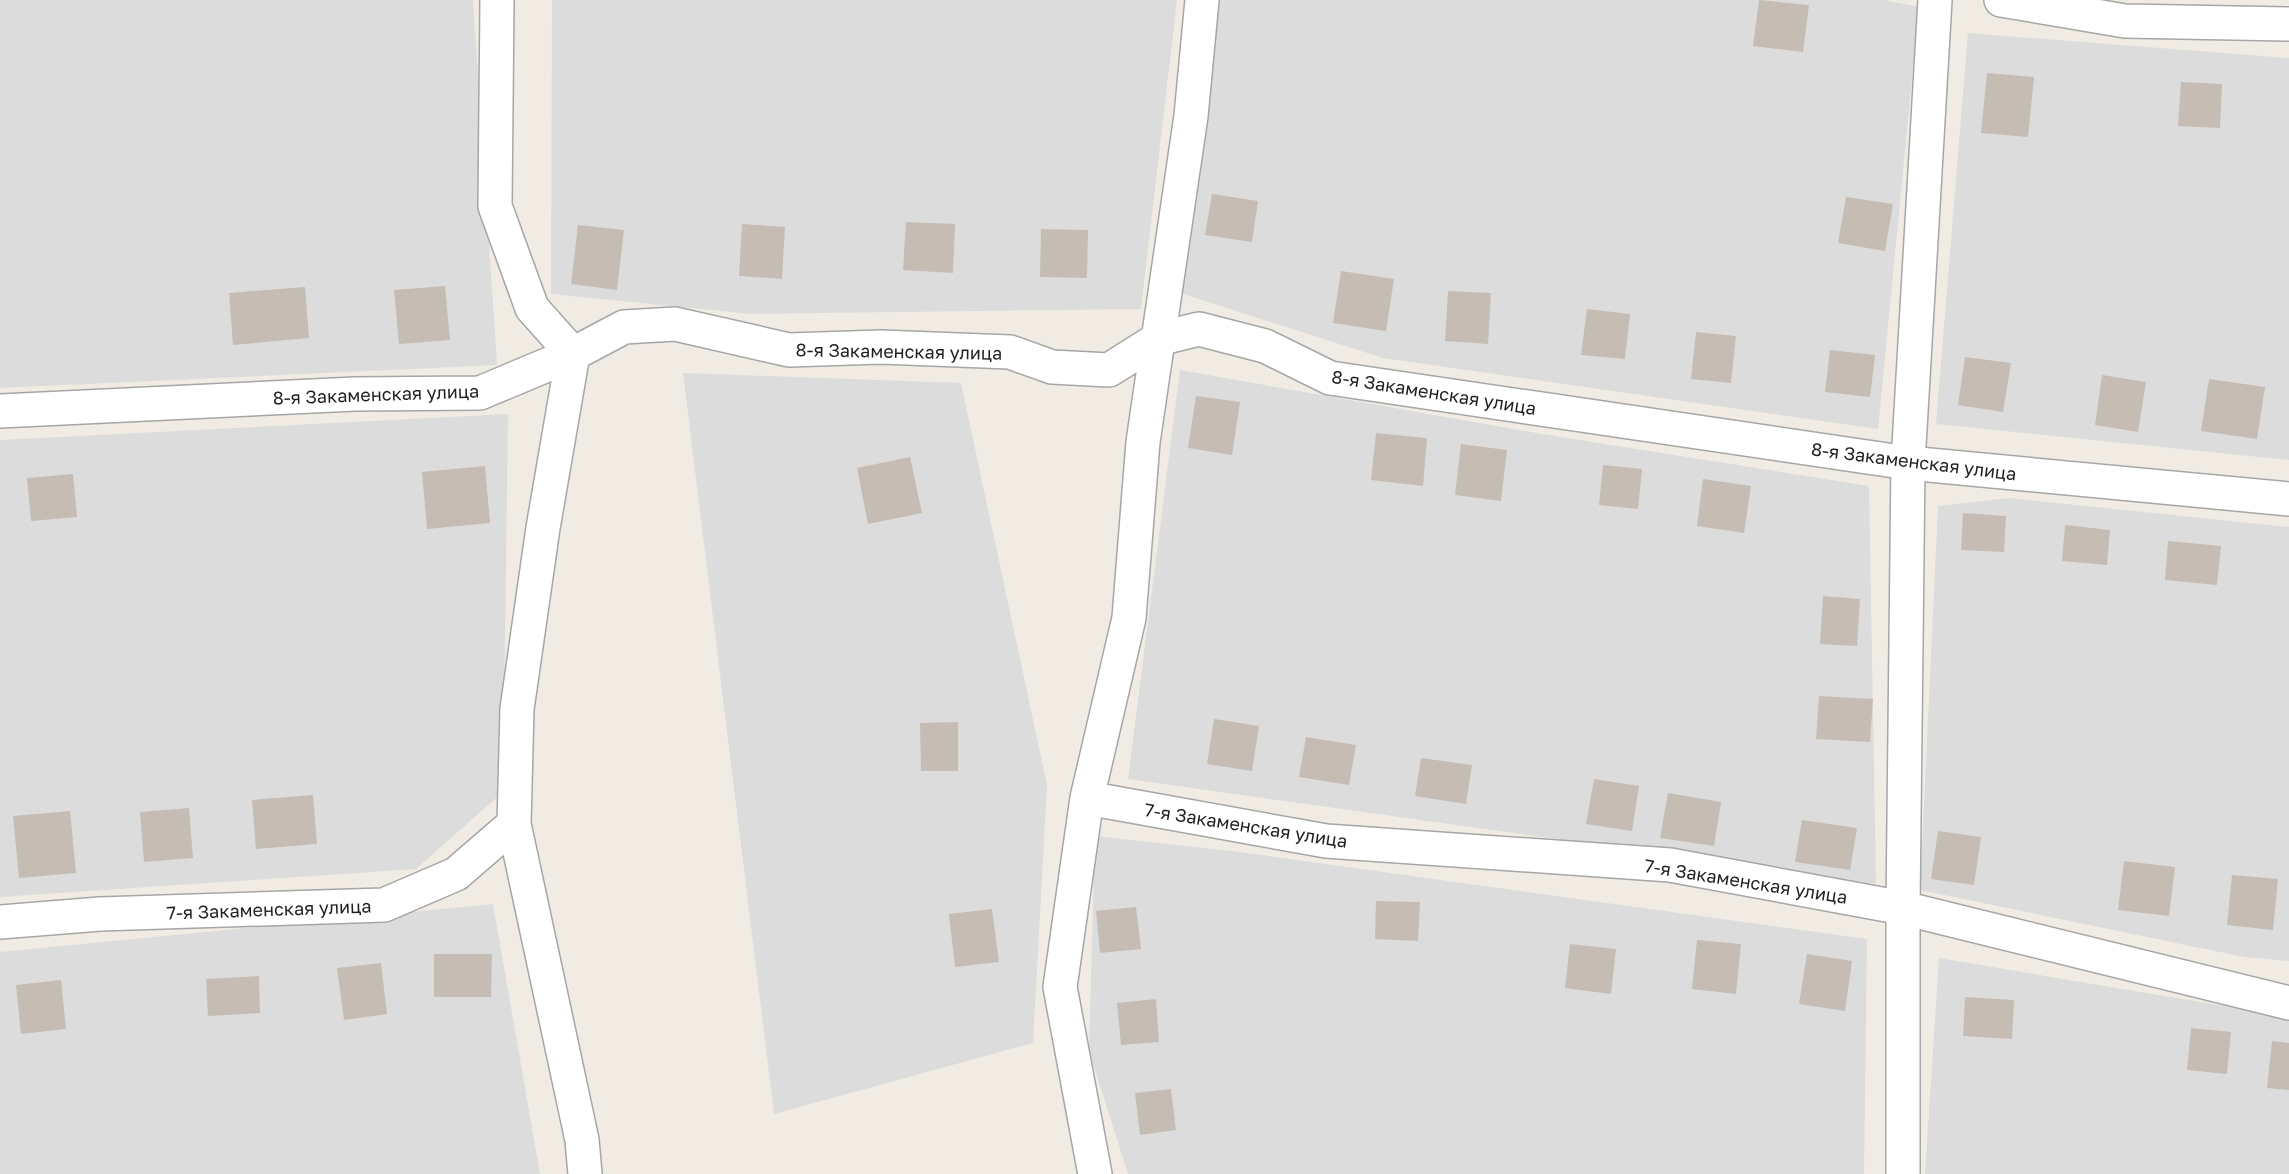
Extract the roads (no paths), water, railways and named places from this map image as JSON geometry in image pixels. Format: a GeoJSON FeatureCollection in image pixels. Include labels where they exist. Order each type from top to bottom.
{"type":"FeatureCollection","features":[{"type":"Feature","properties":{"kind":"street"},"geometry":{"type":"LineString","coordinates":[[497,0],[495,206],[532,308],[573,354],[543,528],[517,709],[514,824],[582,1140],[585,1174]]}},
{"type":"Feature","properties":{"kind":"street"},"geometry":{"type":"LineString","coordinates":[[1095,1174],[1060,987],[1087,798],[1129,618],[1143,442],[1191,116],[1202,0]]}},
{"type":"Feature","properties":{"kind":"street"},"geometry":{"type":"LineString","coordinates":[[1903,1174],[1903,908],[1908,464],[1935,0]]}},
{"type":"Feature","properties":{"kind":"street"},"geometry":{"type":"LineString","coordinates":[[2001,0],[2125,21],[2289,24]]}},
{"type":"Feature","properties":{"kind":"street","name":"8-я Закаменская улица"},"geometry":{"type":"LineString","coordinates":[[0,411],[355,394],[480,393],[573,354],[624,327],[675,324],[789,350],[881,347],[1010,352],[1052,367],[1109,370],[1158,339],[1199,329],[1265,346],[1330,378],[1908,464],[2289,499]]}},
{"type":"Feature","properties":{"kind":"street","name":"7-я Закаменская улица"},"geometry":{"type":"LineString","coordinates":[[1087,798],[1326,841],[1671,865],[1903,908],[2289,1003]]}},
{"type":"Feature","properties":{"kind":"street","name":"7-я Закаменская улица"},"geometry":{"type":"LineString","coordinates":[[0,922],[100,914],[384,905],[456,874],[514,824]]}}]}
